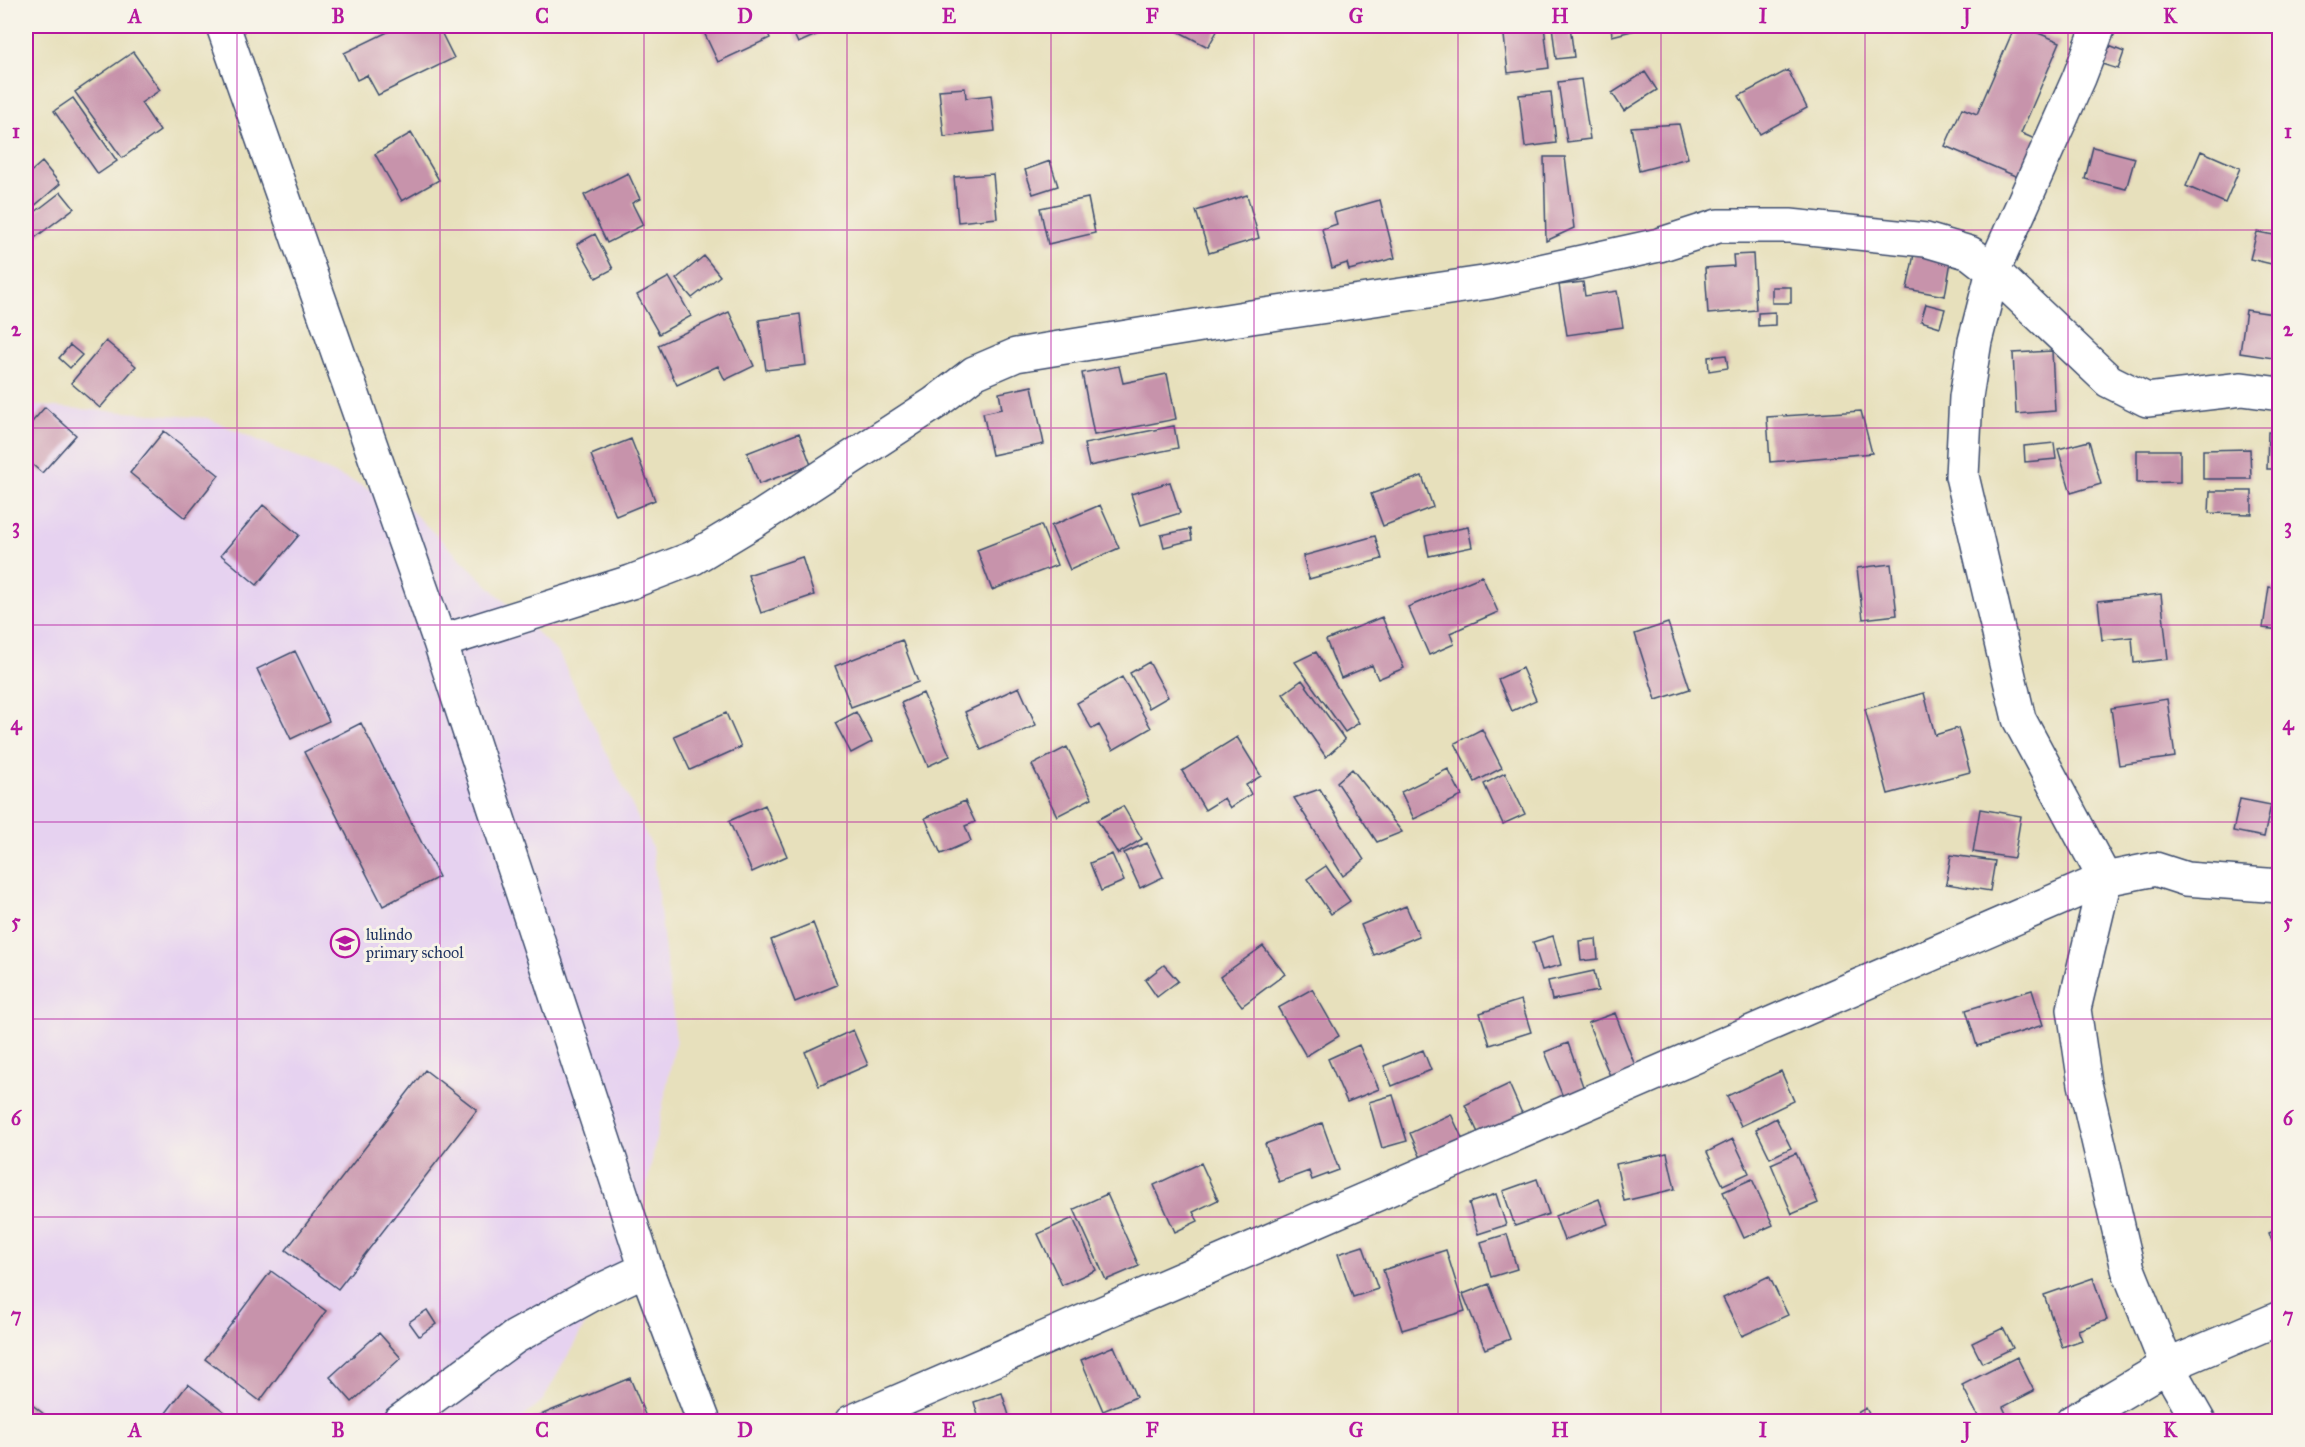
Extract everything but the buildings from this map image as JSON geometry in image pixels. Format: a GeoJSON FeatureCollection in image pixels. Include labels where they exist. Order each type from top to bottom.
{"type":"FeatureCollection","features":[{"type":"Feature","properties":{"kind":"street"},"geometry":{"type":"LineString","coordinates":[[223,26],[440,642],[646,1269],[704,1422]]}},
{"type":"Feature","properties":{"kind":"street"},"geometry":{"type":"LineString","coordinates":[[2099,26],[2079,78],[1993,271],[1975,341],[1966,397],[1962,476],[2019,719],[2105,879],[2074,1009],[2085,1084],[2128,1269],[2167,1366],[2199,1422]]}},
{"type":"Feature","properties":{"kind":"street"},"geometry":{"type":"LineString","coordinates":[[440,642],[631,582],[693,558],[756,520],[934,403],[974,373],[1016,355],[1239,318],[1490,282],[1659,245],[1718,226],[1790,226],[1926,240],[1970,253],[1993,271],[2109,381],[2146,400],[2242,389],[2280,394]]}},
{"type":"Feature","properties":{"kind":"street"},"geometry":{"type":"LineString","coordinates":[[851,1422],[2105,879],[2155,869],[2186,879],[2280,886]]}},
{"type":"Feature","properties":{"kind":"street"},"geometry":{"type":"LineString","coordinates":[[399,1422],[515,1337],[593,1294],[646,1269]]}},
{"type":"Feature","properties":{"kind":"street"},"geometry":{"type":"LineString","coordinates":[[2072,1422],[2167,1366],[2280,1317]]}},
{"type":"Feature","properties":{"kind":"shaded area","name":"lulindo primary school"},"geometry":{"type":"Polygon","coordinates":[[[26,405],[207,418],[404,504],[559,654],[652,847],[676,1039],[638,1230],[543,1400],[519,1421],[26,1421],[26,405]]]}},
{"type":"Feature","properties":{"kind":"place","name":"lulindo primary school"},"geometry":{"type":"Point","coordinates":[345,943]}}]}
